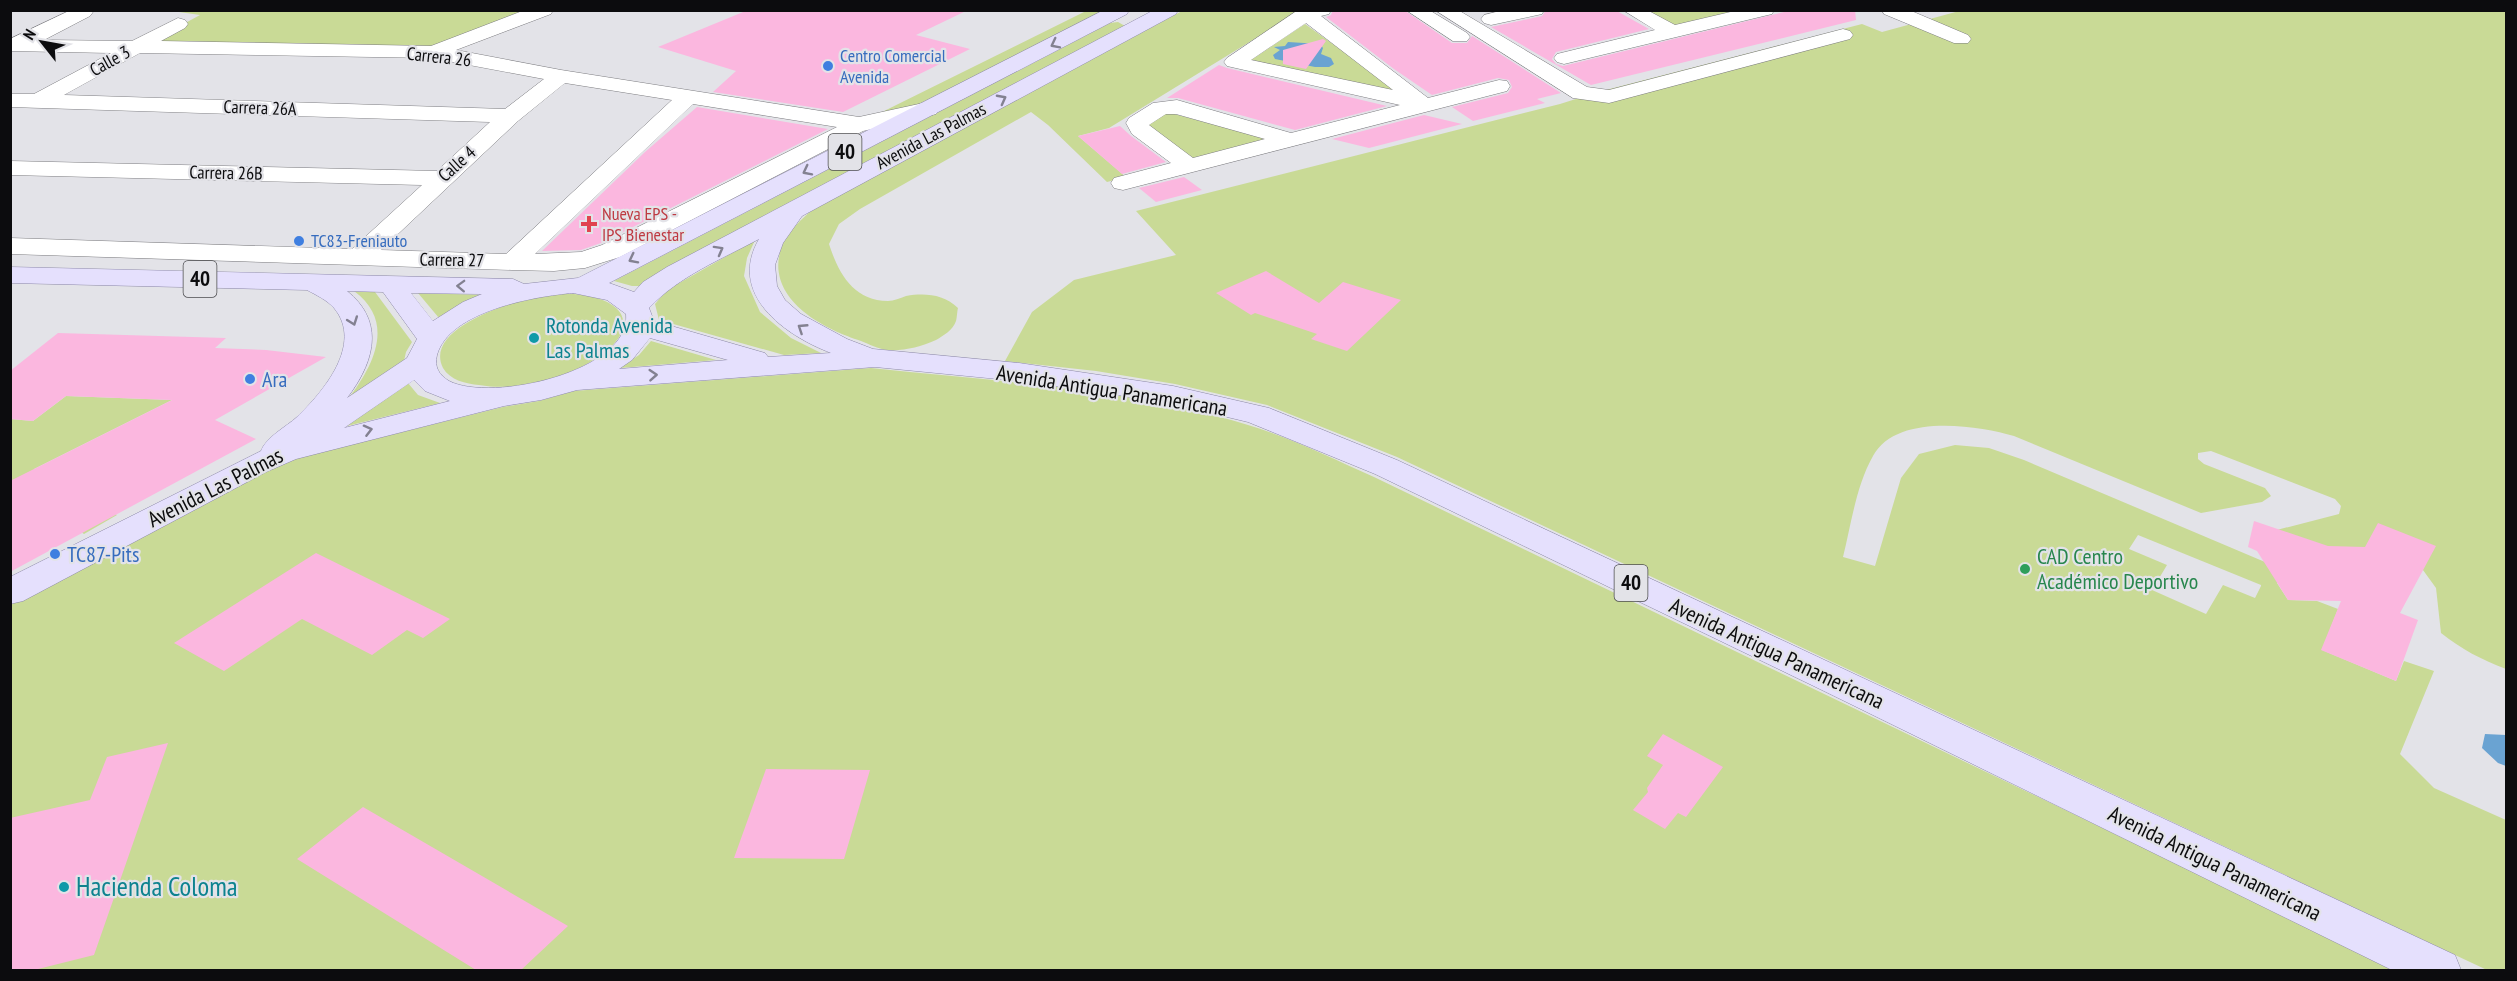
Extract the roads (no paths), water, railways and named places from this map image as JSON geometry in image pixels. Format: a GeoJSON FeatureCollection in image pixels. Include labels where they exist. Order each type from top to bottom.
{"type":"FeatureCollection","features":[{"type":"Feature","properties":{"kind":"main road","name":"Avenida Las Palmas"},"geometry":{"type":"LineString","coordinates":[[638,316],[646,294],[664,281],[1169,10]]}},
{"type":"Feature","properties":{"kind":"main road","name":"Avenida Las Palmas"},"geometry":{"type":"LineString","coordinates":[[582,286],[1113,14]]}},
{"type":"Feature","properties":{"kind":"main road","name":"40"},"geometry":{"type":"LineString","coordinates":[[1113,14],[1147,22]]}},
{"type":"Feature","properties":{"kind":"main road"},"geometry":{"type":"LineString","coordinates":[[801,206],[775,232],[764,253],[761,274],[768,296],[791,321],[816,337],[875,358]]}},
{"type":"Feature","properties":{"kind":"main road","name":"40"},"geometry":{"type":"LineString","coordinates":[[10,275],[390,283],[540,288],[582,286],[618,293],[638,316],[634,340],[623,352],[601,368],[573,381],[537,392],[502,397],[473,396],[446,391],[425,376],[426,350],[390,283]]}},
{"type":"Feature","properties":{"kind":"main road"},"geometry":{"type":"LineString","coordinates":[[255,465],[318,414],[345,380],[356,356],[358,347],[356,327],[348,307],[338,297],[312,282]]}},
{"type":"Feature","properties":{"kind":"main road","name":"40"},"geometry":{"type":"LineString","coordinates":[[426,350],[447,324],[472,309],[509,295],[540,288]]}},
{"type":"Feature","properties":{"kind":"main road","name":"Avenida Antigua Panamericana"},"geometry":{"type":"LineString","coordinates":[[638,316],[777,365]]}},
{"type":"Feature","properties":{"kind":"main road","name":"Avenida Las Palmas"},"geometry":{"type":"LineString","coordinates":[[291,449],[426,350]]}},
{"type":"Feature","properties":{"kind":"main road","name":"Avenida Antigua Panamericana"},"geometry":{"type":"LineString","coordinates":[[573,381],[875,358],[1019,372],[1105,384],[1173,395],[1258,415],[1386,467],[1840,682],[2438,970]]}},
{"type":"Feature","properties":{"kind":"main road","name":"Avenida Las Palmas"},"geometry":{"type":"LineString","coordinates":[[10,592],[255,465],[291,449],[502,397]]}},
{"type":"Feature","properties":{"kind":"street"},"geometry":{"type":"LineString","coordinates":[[432,52],[544,10]]}},
{"type":"Feature","properties":{"kind":"street"},"geometry":{"type":"LineString","coordinates":[[1415,10],[1568,103]]}},
{"type":"Feature","properties":{"kind":"street"},"geometry":{"type":"LineString","coordinates":[[1444,10],[1581,93],[1609,98],[1843,35]]}},
{"type":"Feature","properties":{"kind":"street"},"geometry":{"type":"LineString","coordinates":[[1491,19],[1535,10]]}},
{"type":"Feature","properties":{"kind":"street"},"geometry":{"type":"LineString","coordinates":[[1632,10],[1671,31]]}},
{"type":"Feature","properties":{"kind":"street"},"geometry":{"type":"LineString","coordinates":[[1891,10],[1961,39]]}},
{"type":"Feature","properties":{"kind":"street"},"geometry":{"type":"LineString","coordinates":[[1564,58],[1671,31],[1764,11]]}},
{"type":"Feature","properties":{"kind":"street"},"geometry":{"type":"LineString","coordinates":[[14,45],[83,12]]}},
{"type":"Feature","properties":{"kind":"street"},"geometry":{"type":"LineString","coordinates":[[1314,12],[1426,104],[1234,62],[1314,12]]}},
{"type":"Feature","properties":{"kind":"street","name":"Calle 3"},"geometry":{"type":"LineString","coordinates":[[10,116],[178,24]]}},
{"type":"Feature","properties":{"kind":"street","name":"Carrera 26"},"geometry":{"type":"LineString","coordinates":[[14,45],[432,52],[688,97],[862,123],[887,131]]}},
{"type":"Feature","properties":{"kind":"street","name":"Calle 4"},"geometry":{"type":"LineString","coordinates":[[357,258],[510,116],[561,76]]}},
{"type":"Feature","properties":{"kind":"street"},"geometry":{"type":"LineString","coordinates":[[1123,183],[1499,86]]}},
{"type":"Feature","properties":{"kind":"street"},"geometry":{"type":"LineString","coordinates":[[512,262],[688,97]]}},
{"type":"Feature","properties":{"kind":"street","name":"Carrera 26A"},"geometry":{"type":"LineString","coordinates":[[10,100],[510,116]]}},
{"type":"Feature","properties":{"kind":"street"},"geometry":{"type":"LineString","coordinates":[[1189,166],[1140,129],[1137,123],[1161,108],[1177,107],[1291,140]]}},
{"type":"Feature","properties":{"kind":"street","name":"Carrera 26"},"geometry":{"type":"LineString","coordinates":[[862,123],[928,109]]}},
{"type":"Feature","properties":{"kind":"street","name":"Carrera 27"},"geometry":{"type":"LineString","coordinates":[[10,246],[357,258],[569,262],[598,256],[862,123]]}},
{"type":"Feature","properties":{"kind":"street","name":"Carrera 26B"},"geometry":{"type":"LineString","coordinates":[[10,168],[441,178]]}},
{"type":"Feature","properties":{"kind":"water"},"geometry":{"type":"Polygon","coordinates":[[[1288,42],[1320,44],[1323,48],[1321,54],[1331,58],[1334,64],[1329,67],[1315,67],[1275,59],[1273,55],[1280,50],[1274,47],[1285,46],[1288,42]]]}},
{"type":"Feature","properties":{"kind":"water"},"geometry":{"type":"Polygon","coordinates":[[[2485,734],[2506,735],[2506,766],[2498,763],[2482,748],[2485,734]]]}},
{"type":"Feature","properties":{"kind":"place","name":"Centro Comercial Avenida"},"geometry":{"type":"Point","coordinates":[828,66]}},
{"type":"Feature","properties":{"kind":"place","name":"Nueva EPS - IPS Bienestar"},"geometry":{"type":"Point","coordinates":[589,224]}},
{"type":"Feature","properties":{"kind":"place","name":"TC83-Freniauto"},"geometry":{"type":"Point","coordinates":[299,241]}},
{"type":"Feature","properties":{"kind":"place","name":"Rotonda Avenida Las Palmas"},"geometry":{"type":"Point","coordinates":[534,338]}},
{"type":"Feature","properties":{"kind":"place","name":"Ara"},"geometry":{"type":"Point","coordinates":[250,379]}},
{"type":"Feature","properties":{"kind":"place","name":"TC87-Pits"},"geometry":{"type":"Point","coordinates":[55,554]}},
{"type":"Feature","properties":{"kind":"place","name":"CAD Centro Académico Deportivo"},"geometry":{"type":"Point","coordinates":[2025,569]}},
{"type":"Feature","properties":{"kind":"place","name":"Hacienda Coloma"},"geometry":{"type":"Point","coordinates":[64,887]}}]}
